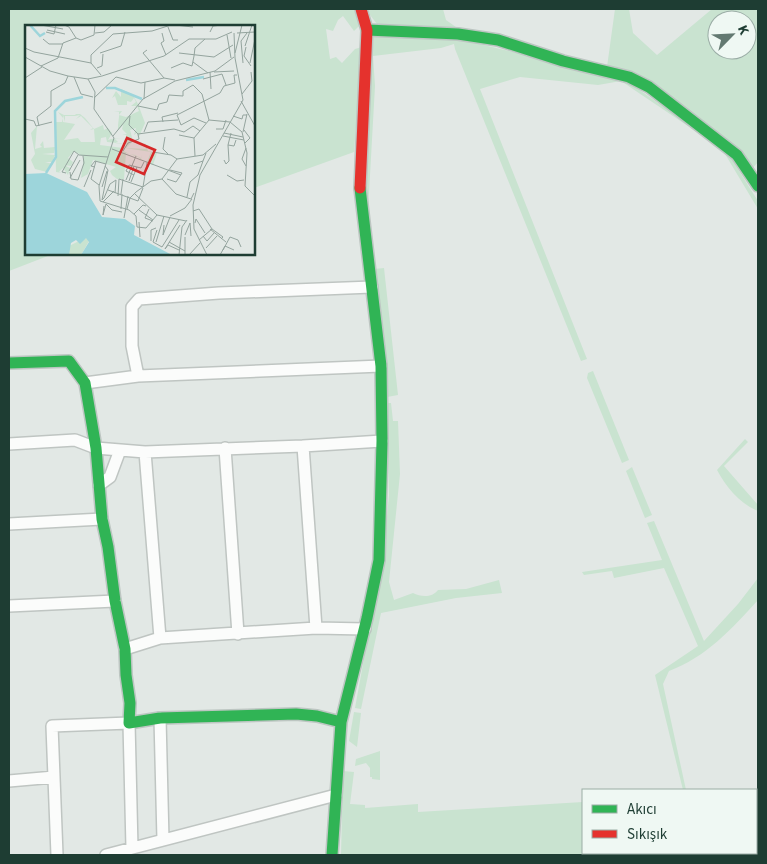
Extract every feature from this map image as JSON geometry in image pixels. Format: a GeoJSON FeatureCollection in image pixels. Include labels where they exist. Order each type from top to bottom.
{"type":"FeatureCollection","features":[{"type":"Feature","properties":{"kind":"street"},"geometry":{"type":"LineString","coordinates":[[332,855],[340,722],[365,628],[379,560],[382,441],[381,366],[360,190],[367,30],[361,9]]}},
{"type":"Feature","properties":{"kind":"street"},"geometry":{"type":"LineString","coordinates":[[367,30],[458,34],[498,40],[563,61],[629,77],[648,88],[720,141],[737,156],[758,186]]}},
{"type":"Feature","properties":{"kind":"street"},"geometry":{"type":"LineString","coordinates":[[138,376],[132,346],[132,307],[139,298],[372,287]]}},
{"type":"Feature","properties":{"kind":"street"},"geometry":{"type":"LineString","coordinates":[[9,363],[70,361],[85,383],[96,448],[102,519],[125,649],[130,703],[132,848]]}},
{"type":"Feature","properties":{"kind":"street"},"geometry":{"type":"LineString","coordinates":[[85,383],[138,376],[381,366]]}},
{"type":"Feature","properties":{"kind":"street"},"geometry":{"type":"LineString","coordinates":[[9,444],[75,440],[96,448],[145,452],[382,441]]}},
{"type":"Feature","properties":{"kind":"street"},"geometry":{"type":"LineString","coordinates":[[303,446],[316,628]]}},
{"type":"Feature","properties":{"kind":"street"},"geometry":{"type":"LineString","coordinates":[[225,448],[238,634]]}},
{"type":"Feature","properties":{"kind":"street"},"geometry":{"type":"LineString","coordinates":[[99,485],[110,477],[120,450]]}},
{"type":"Feature","properties":{"kind":"street"},"geometry":{"type":"LineString","coordinates":[[145,452],[160,638]]}},
{"type":"Feature","properties":{"kind":"street"},"geometry":{"type":"LineString","coordinates":[[9,524],[102,519]]}},
{"type":"Feature","properties":{"kind":"street"},"geometry":{"type":"LineString","coordinates":[[9,606],[115,601]]}},
{"type":"Feature","properties":{"kind":"street"},"geometry":{"type":"LineString","coordinates":[[125,649],[160,638],[316,628],[365,628]]}},
{"type":"Feature","properties":{"kind":"street"},"geometry":{"type":"LineString","coordinates":[[57,855],[52,726],[129,723],[160,718],[296,714],[317,716],[340,722]]}},
{"type":"Feature","properties":{"kind":"street"},"geometry":{"type":"LineString","coordinates":[[160,718],[163,840]]}},
{"type":"Feature","properties":{"kind":"street"},"geometry":{"type":"LineString","coordinates":[[9,781],[54,777]]}},
{"type":"Feature","properties":{"kind":"street"},"geometry":{"type":"LineString","coordinates":[[106,855],[336,795]]}},
{"type":"Feature","properties":{"kind":"green space"},"geometry":{"type":"Polygon","coordinates":[[[9,9],[359,9],[361,24],[354,31],[343,16],[338,20],[333,31],[326,29],[330,59],[336,57],[342,63],[355,49],[362,47],[354,152],[255,188],[255,25],[25,25],[25,255],[50,255],[9,271],[9,9]]]}},
{"type":"Feature","properties":{"kind":"green space"},"geometry":{"type":"Polygon","coordinates":[[[368,9],[443,9],[446,20],[463,32],[377,24],[368,9]]]}},
{"type":"Feature","properties":{"kind":"green space"},"geometry":{"type":"Polygon","coordinates":[[[615,9],[629,9],[633,33],[657,55],[707,13],[707,60],[757,60],[757,10],[711,10],[758,9],[758,162],[752,169],[607,67],[615,9]]]}},
{"type":"Feature","properties":{"kind":"green space"},"geometry":{"type":"Polygon","coordinates":[[[374,33],[454,38],[628,79],[724,147],[758,201],[758,209],[722,149],[621,81],[598,85],[520,77],[480,89],[587,359],[581,361],[454,44],[441,48],[373,56],[375,86],[368,211],[365,164],[374,33]]]}},
{"type":"Feature","properties":{"kind":"green space"},"geometry":{"type":"Polygon","coordinates":[[[384,268],[398,395],[387,397],[374,269],[384,268]]]}},
{"type":"Feature","properties":{"kind":"green space"},"geometry":{"type":"Polygon","coordinates":[[[593,371],[629,460],[622,463],[587,378],[588,373],[593,371]]]}},
{"type":"Feature","properties":{"kind":"green space"},"geometry":{"type":"Polygon","coordinates":[[[386,403],[391,403],[393,421],[398,421],[400,474],[389,582],[394,600],[413,593],[430,596],[438,590],[466,589],[499,580],[502,593],[456,598],[381,613],[361,709],[355,708],[373,609],[381,583],[389,495],[386,403]]]}},
{"type":"Feature","properties":{"kind":"green space"},"geometry":{"type":"Polygon","coordinates":[[[745,439],[748,442],[724,466],[758,505],[758,511],[745,504],[734,494],[717,470],[745,439]]]}},
{"type":"Feature","properties":{"kind":"green space"},"geometry":{"type":"Polygon","coordinates":[[[632,467],[652,515],[645,518],[626,471],[632,467]]]}},
{"type":"Feature","properties":{"kind":"green space"},"geometry":{"type":"Polygon","coordinates":[[[654,521],[704,641],[738,604],[758,578],[758,600],[718,641],[695,658],[669,671],[663,684],[686,789],[683,789],[655,675],[698,646],[664,568],[614,578],[612,571],[584,575],[582,572],[662,560],[647,523],[654,521]]]}},
{"type":"Feature","properties":{"kind":"green space"},"geometry":{"type":"Polygon","coordinates":[[[354,712],[361,713],[357,747],[349,741],[354,712]]]}},
{"type":"Feature","properties":{"kind":"green space"},"geometry":{"type":"Polygon","coordinates":[[[380,751],[380,780],[370,777],[370,768],[366,763],[355,766],[356,759],[380,751]]]}},
{"type":"Feature","properties":{"kind":"green space"},"geometry":{"type":"Polygon","coordinates":[[[343,771],[354,772],[350,804],[365,805],[365,808],[418,804],[418,812],[582,802],[582,854],[698,855],[341,855],[343,771]]]}},
{"type":"Feature","properties":{"kind":"traffic: fast"},"geometry":{"type":"LineString","coordinates":[[367,30],[458,34],[498,40],[563,61],[629,77],[649,87],[737,155],[758,186]]}},
{"type":"Feature","properties":{"kind":"traffic: fast"},"geometry":{"type":"LineString","coordinates":[[332,855],[341,722],[367,618],[379,560],[382,441],[381,366],[360,188]]}},
{"type":"Feature","properties":{"kind":"traffic: fast"},"geometry":{"type":"LineString","coordinates":[[9,363],[69,361],[85,383],[96,448],[102,519],[125,649],[130,703],[129,723],[160,718],[296,714],[317,716],[341,722]]}},
{"type":"Feature","properties":{"kind":"traffic: jam"},"geometry":{"type":"LineString","coordinates":[[360,188],[367,30],[361,9]]}}]}
